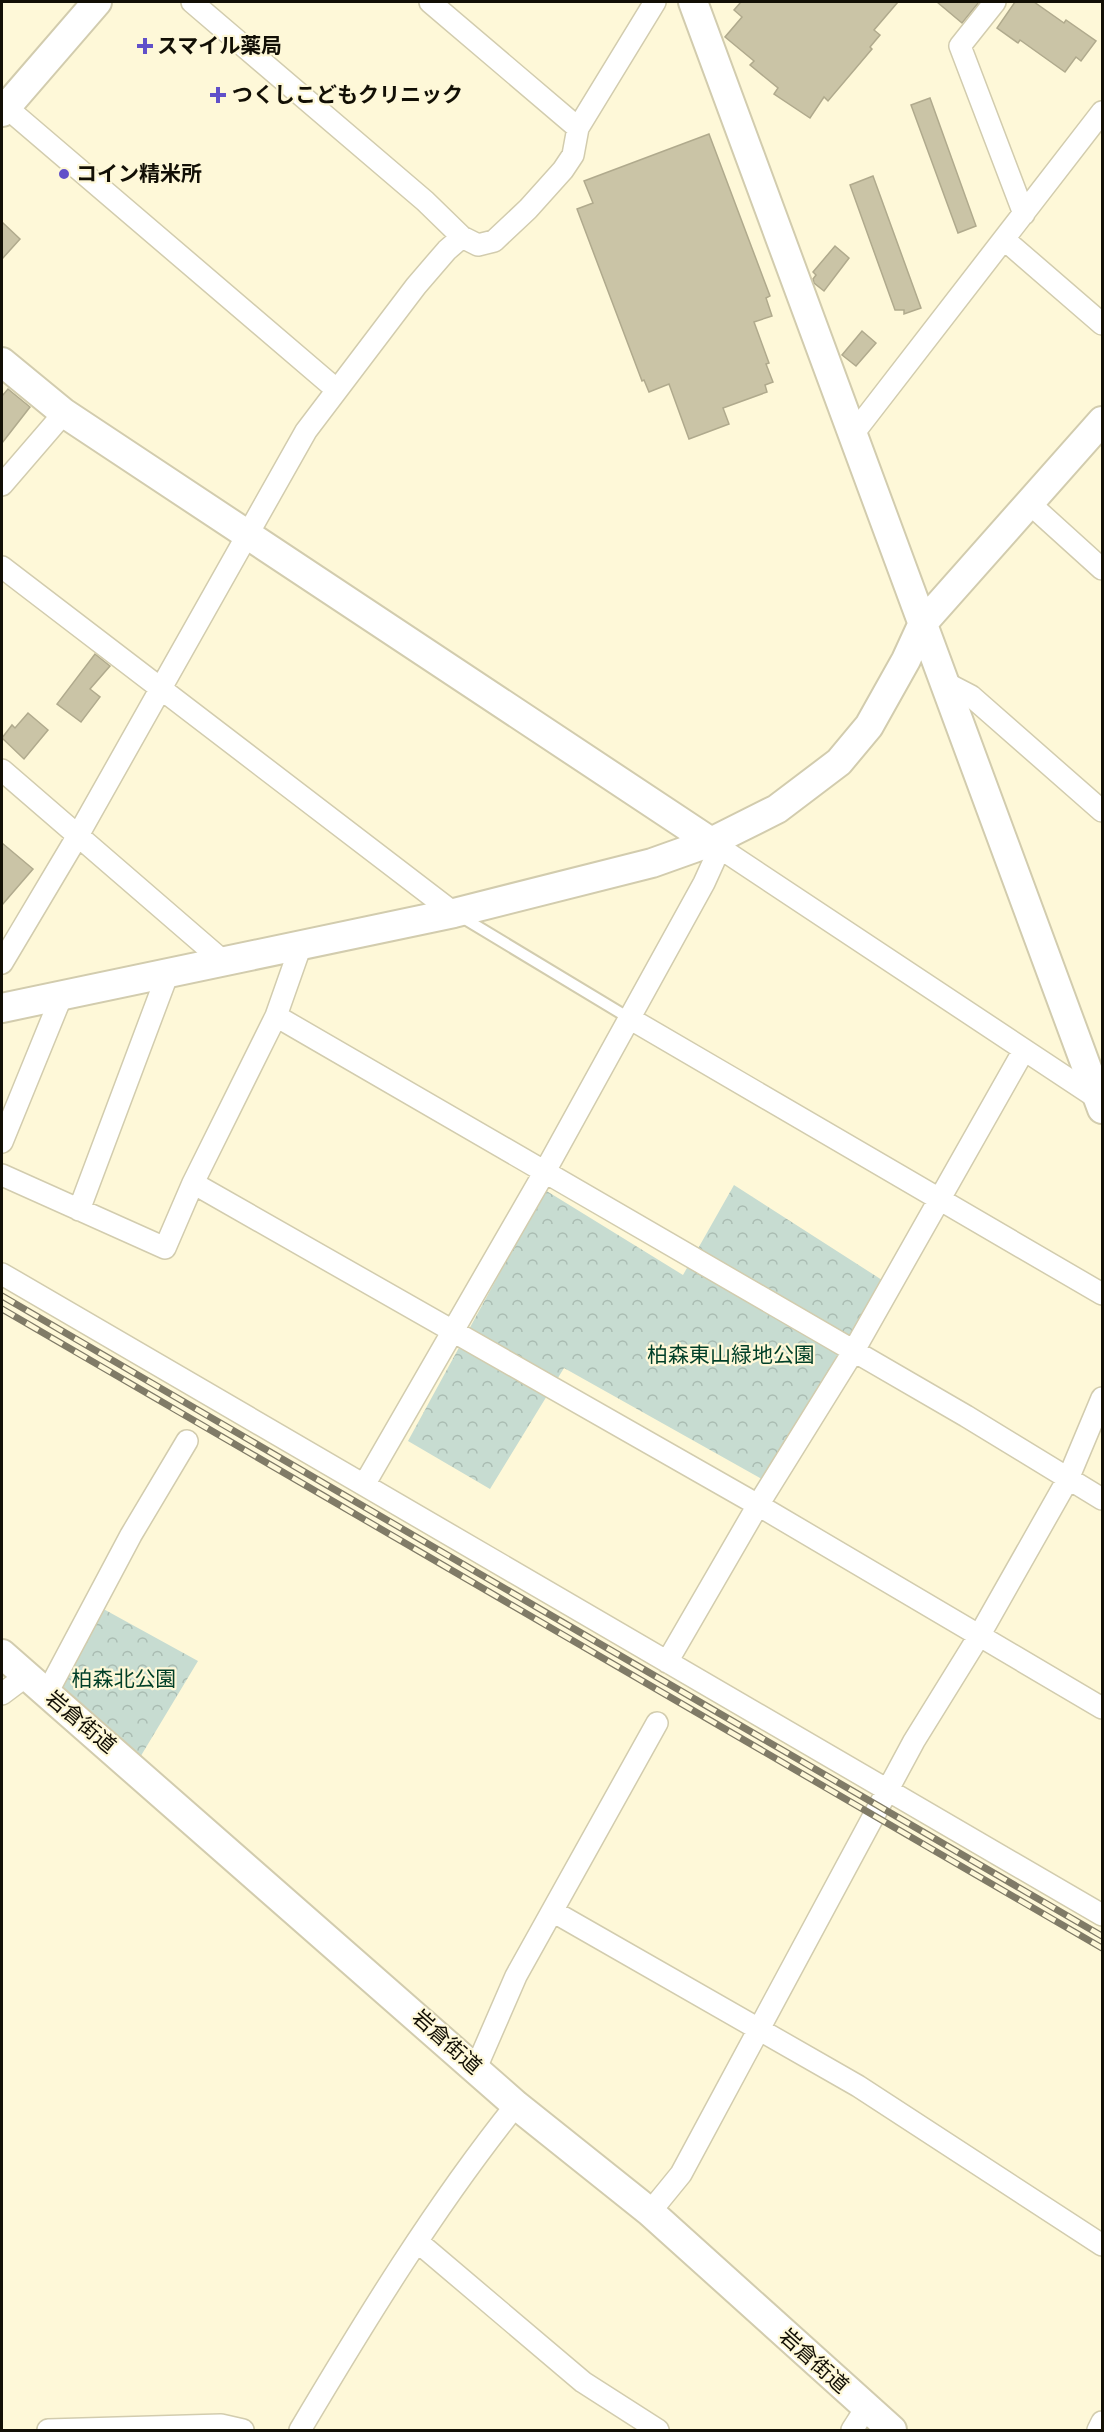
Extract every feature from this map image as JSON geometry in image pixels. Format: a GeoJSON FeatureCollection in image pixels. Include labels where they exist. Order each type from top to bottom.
{"type":"FeatureCollection","features":[{"type":"Feature","properties":{"kind":"street"},"geometry":{"type":"LineString","coordinates":[[97,2],[4,110],[337,390]]}},
{"type":"Feature","properties":{"kind":"street"},"geometry":{"type":"LineString","coordinates":[[192,2],[424,201],[462,237],[478,244],[494,241],[528,209],[573,155],[579,128],[655,2]]}},
{"type":"Feature","properties":{"kind":"street"},"geometry":{"type":"LineString","coordinates":[[430,2],[579,128]]}},
{"type":"Feature","properties":{"kind":"street"},"geometry":{"type":"LineString","coordinates":[[693,2],[1100,1102]]}},
{"type":"Feature","properties":{"kind":"street"},"geometry":{"type":"LineString","coordinates":[[995,2],[960,46],[1024,214]]}},
{"type":"Feature","properties":{"kind":"street"},"geometry":{"type":"LineString","coordinates":[[853,434],[1102,112]]}},
{"type":"Feature","properties":{"kind":"street"},"geometry":{"type":"LineString","coordinates":[[2,963],[78,837],[306,431],[416,286],[447,250],[462,237]]}},
{"type":"Feature","properties":{"kind":"street"},"geometry":{"type":"LineString","coordinates":[[1005,240],[1102,324]]}},
{"type":"Feature","properties":{"kind":"street"},"geometry":{"type":"LineString","coordinates":[[2,362],[64,413],[246,536],[711,842],[1100,1102]]}},
{"type":"Feature","properties":{"kind":"street"},"geometry":{"type":"LineString","coordinates":[[2,485],[64,413]]}},
{"type":"Feature","properties":{"kind":"street"},"geometry":{"type":"LineString","coordinates":[[3,1006],[454,913],[652,863],[711,842],[777,809],[839,762],[869,726],[923,622],[1102,421]]}},
{"type":"Feature","properties":{"kind":"street"},"geometry":{"type":"LineString","coordinates":[[1029,503],[1102,569]]}},
{"type":"Feature","properties":{"kind":"street"},"geometry":{"type":"LineString","coordinates":[[2,567],[454,913]]}},
{"type":"Feature","properties":{"kind":"street"},"geometry":{"type":"LineString","coordinates":[[944,682],[971,696],[1102,811]]}},
{"type":"Feature","properties":{"kind":"street"},"geometry":{"type":"LineString","coordinates":[[2,770],[223,961]]}},
{"type":"Feature","properties":{"kind":"street"},"geometry":{"type":"LineString","coordinates":[[364,1485],[544,1173],[714,861],[711,842]]}},
{"type":"Feature","properties":{"kind":"street"},"geometry":{"type":"LineString","coordinates":[[2,1175],[165,1248],[193,1183],[276,1016],[301,945]]}},
{"type":"Feature","properties":{"kind":"street"},"geometry":{"type":"LineString","coordinates":[[79,1210],[168,973]]}},
{"type":"Feature","properties":{"kind":"street"},"geometry":{"type":"LineString","coordinates":[[2,1142],[62,994]]}},
{"type":"Feature","properties":{"kind":"street"},"geometry":{"type":"LineString","coordinates":[[276,1016],[966,1416],[1102,1499]]}},
{"type":"Feature","properties":{"kind":"street"},"geometry":{"type":"LineString","coordinates":[[629,1018],[1102,1294]]}},
{"type":"Feature","properties":{"kind":"street"},"geometry":{"type":"LineString","coordinates":[[667,1662],[758,1505],[853,1352],[1024,1050]]}},
{"type":"Feature","properties":{"kind":"street"},"geometry":{"type":"LineString","coordinates":[[193,1183],[758,1505],[1102,1708]]}},
{"type":"Feature","properties":{"kind":"street"},"geometry":{"type":"LineString","coordinates":[[2,1274],[1102,1915]]}},
{"type":"Feature","properties":{"kind":"street"},"geometry":{"type":"LineString","coordinates":[[650,2212],[681,2174],[914,1741],[979,1636],[1068,1479],[1102,1398]]}},
{"type":"Feature","properties":{"kind":"street"},"geometry":{"type":"LineString","coordinates":[[2,1694],[37,1684],[187,1441]]}},
{"type":"Feature","properties":{"kind":"street","name":"岩倉街道"},"geometry":{"type":"LineString","coordinates":[[2,1654],[476,2068],[516,2106],[650,2212],[859,2419],[892,2430]]}},
{"type":"Feature","properties":{"kind":"street"},"geometry":{"type":"LineString","coordinates":[[476,2068],[516,1976],[554,1912],[657,1723]]}},
{"type":"Feature","properties":{"kind":"street"},"geometry":{"type":"LineString","coordinates":[[554,1912],[858,2086],[1102,2245]]}},
{"type":"Feature","properties":{"kind":"street"},"geometry":{"type":"LineString","coordinates":[[300,2430],[357,2333],[488,2140],[516,2106]]}},
{"type":"Feature","properties":{"kind":"street"},"geometry":{"type":"LineString","coordinates":[[419,2243],[583,2382],[658,2430]]}},
{"type":"Feature","properties":{"kind":"street"},"geometry":{"type":"LineString","coordinates":[[1098,2430],[1102,2422]]}},
{"type":"Feature","properties":{"kind":"street"},"geometry":{"type":"LineString","coordinates":[[48,2430],[221,2425],[243,2430]]}},
{"type":"Feature","properties":{"kind":"lane"},"geometry":{"type":"LineString","coordinates":[[454,913],[629,1018]]}},
{"type":"Feature","properties":{"kind":"green space","name":"柏森東山緑地公園"},"geometry":{"type":"Polygon","coordinates":[[[734,1185],[882,1280],[767,1482],[564,1368],[490,1489],[408,1441],[545,1190],[683,1275],[734,1185]]]}},
{"type":"Feature","properties":{"kind":"green space","name":"柏森北公園"},"geometry":{"type":"Polygon","coordinates":[[[98,1606],[198,1661],[139,1759],[57,1689],[98,1606]]]}},
{"type":"Feature","properties":{"kind":"building"},"geometry":{"type":"Polygon","coordinates":[[[741,2],[898,2],[874,30],[880,35],[870,47],[872,49],[828,101],[824,97],[810,118],[774,94],[778,88],[750,65],[754,61],[725,37],[742,17],[734,10],[741,2]]]}},
{"type":"Feature","properties":{"kind":"building"},"geometry":{"type":"Polygon","coordinates":[[[937,2],[979,2],[962,23],[937,2]]]}},
{"type":"Feature","properties":{"kind":"building"},"geometry":{"type":"Polygon","coordinates":[[[1015,2],[1034,2],[1064,23],[1066,20],[1096,41],[1081,61],[1076,57],[1065,72],[1020,40],[1018,43],[997,28],[1015,2]]]}},
{"type":"Feature","properties":{"kind":"building"},"geometry":{"type":"Polygon","coordinates":[[[930,98],[976,226],[958,233],[911,105],[930,98]]]}},
{"type":"Feature","properties":{"kind":"building"},"geometry":{"type":"Polygon","coordinates":[[[709,134],[770,296],[766,298],[772,316],[754,322],[769,363],[766,364],[773,382],[765,385],[767,392],[723,408],[729,424],[689,439],[669,384],[649,392],[644,380],[642,381],[577,209],[593,203],[584,181],[709,134]]]}},
{"type":"Feature","properties":{"kind":"building"},"geometry":{"type":"Polygon","coordinates":[[[873,176],[921,308],[904,314],[904,310],[895,310],[850,185],[873,176]]]}},
{"type":"Feature","properties":{"kind":"building"},"geometry":{"type":"Polygon","coordinates":[[[2,222],[20,239],[2,259],[2,222]]]}},
{"type":"Feature","properties":{"kind":"building"},"geometry":{"type":"Polygon","coordinates":[[[835,246],[849,258],[824,291],[814,283],[813,279],[816,275],[813,272],[835,246]]]}},
{"type":"Feature","properties":{"kind":"building"},"geometry":{"type":"Polygon","coordinates":[[[862,331],[876,343],[856,366],[842,355],[862,331]]]}},
{"type":"Feature","properties":{"kind":"building"},"geometry":{"type":"Polygon","coordinates":[[[8,389],[30,407],[2,443],[2,396],[8,389]]]}},
{"type":"Feature","properties":{"kind":"building"},"geometry":{"type":"Polygon","coordinates":[[[95,654],[110,666],[90,689],[100,697],[81,722],[57,704],[95,654]]]}},
{"type":"Feature","properties":{"kind":"building"},"geometry":{"type":"Polygon","coordinates":[[[28,713],[48,730],[24,759],[2,738],[12,725],[15,728],[28,713]]]}},
{"type":"Feature","properties":{"kind":"building"},"geometry":{"type":"Polygon","coordinates":[[[2,843],[33,869],[2,905],[2,843]]]}},
{"type":"Feature","properties":{"kind":"railway"},"geometry":{"type":"LineString","coordinates":[[2,1296],[1102,1936]]}},
{"type":"Feature","properties":{"kind":"railway"},"geometry":{"type":"LineString","coordinates":[[2,1309],[1102,1948]]}},
{"type":"Feature","properties":{"kind":"place","name":"スマイル薬局"},"geometry":{"type":"Point","coordinates":[145,46]}},
{"type":"Feature","properties":{"kind":"place","name":"つくしこどもクリニック"},"geometry":{"type":"Point","coordinates":[218,95]}},
{"type":"Feature","properties":{"kind":"place","name":"コイン精米所"},"geometry":{"type":"Point","coordinates":[64,174]}}]}
